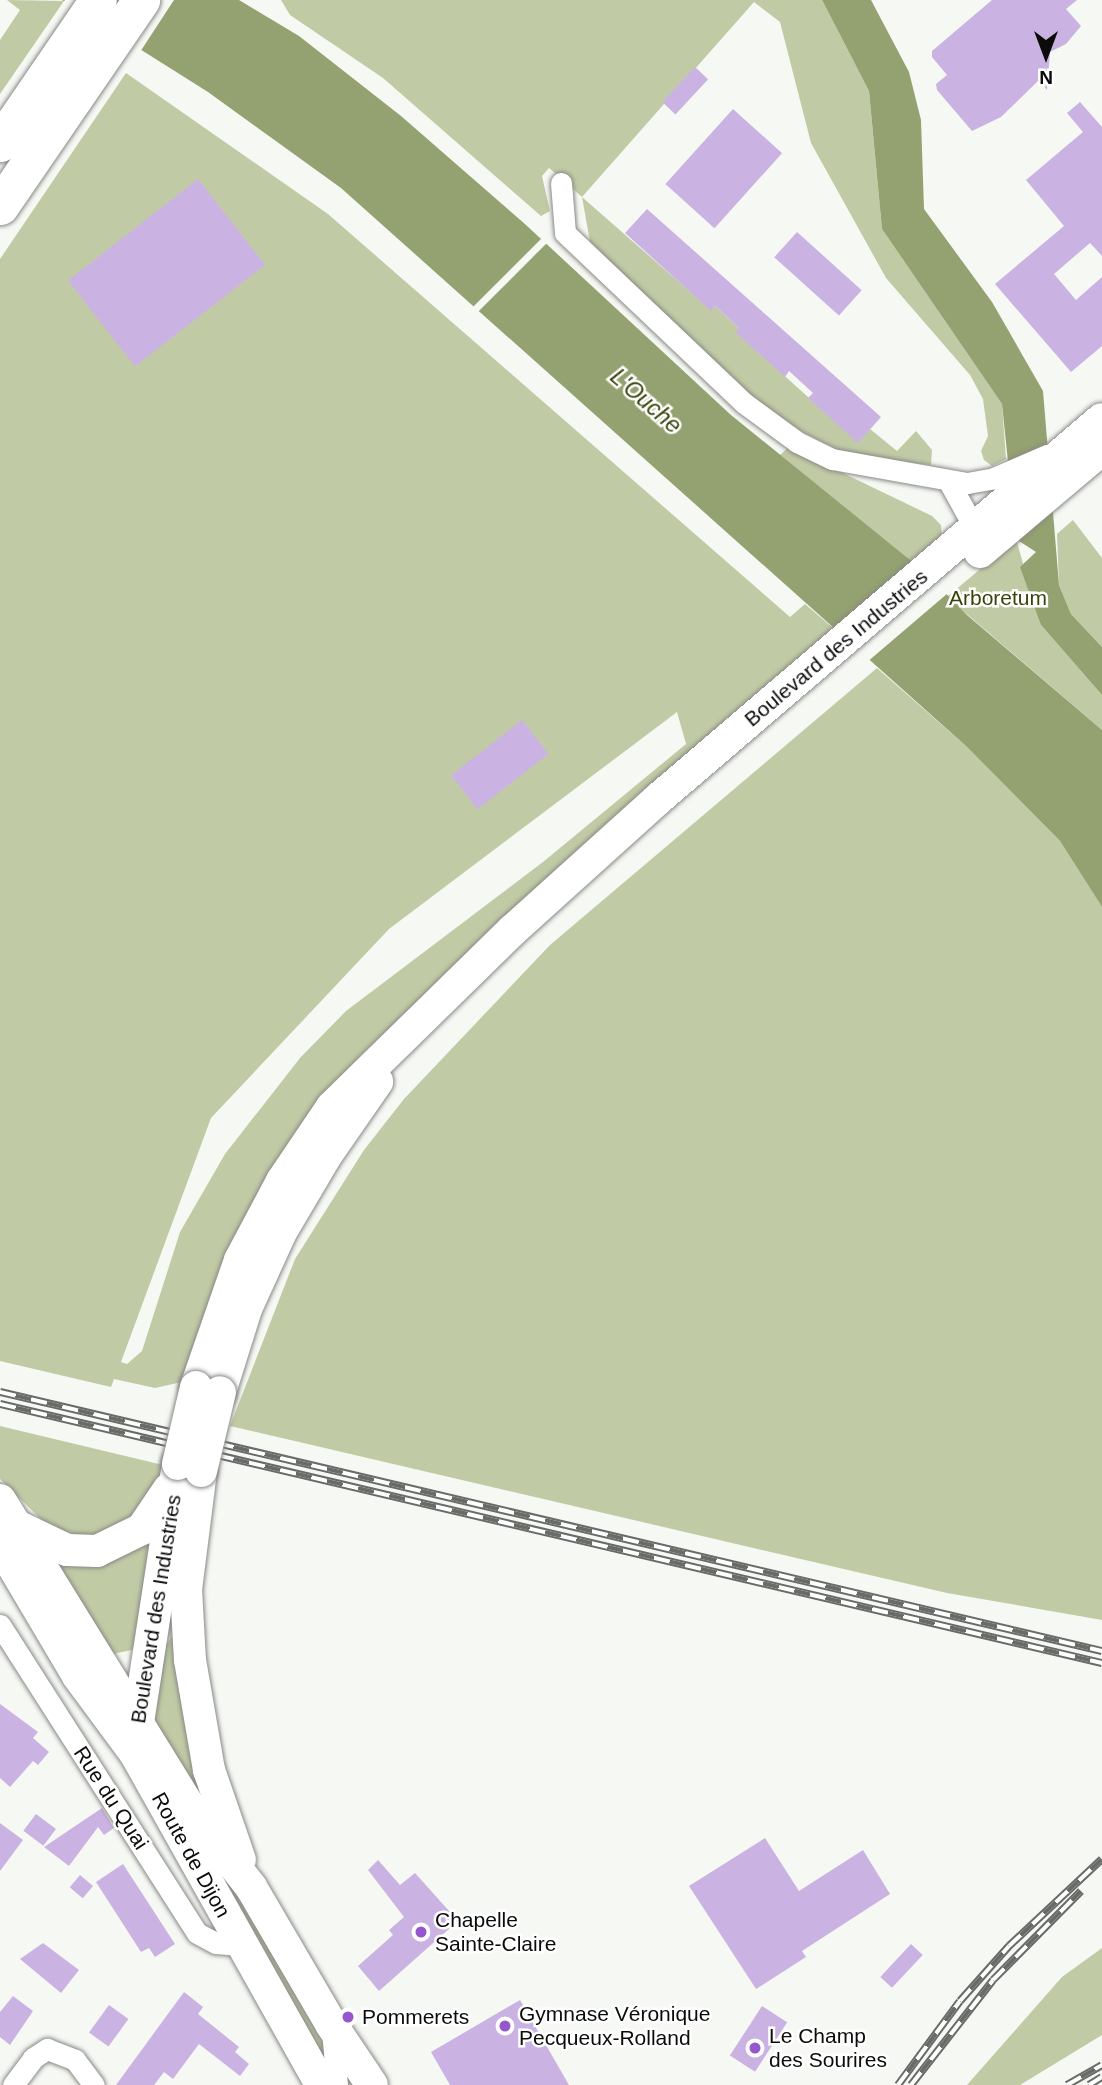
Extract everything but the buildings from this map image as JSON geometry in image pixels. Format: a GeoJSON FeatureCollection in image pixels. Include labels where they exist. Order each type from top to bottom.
{"type":"FeatureCollection","features":[{"type":"Feature","properties":{"kind":"highway"},"geometry":{"type":"LineString","coordinates":[[0,143],[97,0]]}},
{"type":"Feature","properties":{"kind":"highway"},"geometry":{"type":"LineString","coordinates":[[0,206],[141,0]]}},
{"type":"Feature","properties":{"kind":"main road","name":"Boulevard des Industries"},"geometry":{"type":"LineString","coordinates":[[137,1738],[149,1652],[208,1389],[223,1301],[282,1181],[332,1107],[658,799],[843,655],[935,578],[1072,460],[1102,419]]}},
{"type":"Feature","properties":{"kind":"main road","name":"Boulevard des Industries"},"geometry":{"type":"LineString","coordinates":[[9,1536],[67,1549],[97,1551],[115,1545],[156,1514],[190,1468]]}},
{"type":"Feature","properties":{"kind":"main road","name":"Boulevard des Industries"},"geometry":{"type":"LineString","coordinates":[[190,1468],[186,1589],[198,1720],[209,1770],[251,1887]]}},
{"type":"Feature","properties":{"kind":"main road","name":"Route de Dijon"},"geometry":{"type":"LineString","coordinates":[[0,1500],[9,1536],[52,1631],[85,1686],[137,1738],[251,1887],[331,2024],[372,2085]]}},
{"type":"Feature","properties":{"kind":"main road","name":"Route de Dijon"},"geometry":{"type":"LineString","coordinates":[[9,1536],[100,1660],[240,1945],[321,2085]]}},
{"type":"Feature","properties":{"kind":"main road"},"geometry":{"type":"LineString","coordinates":[[100,1660],[121,1662],[149,1652],[167,1629],[186,1589]]}},
{"type":"Feature","properties":{"kind":"main road","name":"Route de Dijon"},"geometry":{"type":"LineString","coordinates":[[52,1631],[100,1660]]}},
{"type":"Feature","properties":{"kind":"street"},"geometry":{"type":"LineString","coordinates":[[561,183],[565,233],[744,403],[797,442],[832,459],[949,482],[994,478],[1072,460]]}},
{"type":"Feature","properties":{"kind":"street"},"geometry":{"type":"LineString","coordinates":[[949,482],[980,538]]}},
{"type":"Feature","properties":{"kind":"street","name":"Rue du Quai"},"geometry":{"type":"LineString","coordinates":[[0,1625],[197,1933],[216,1944],[240,1945]]}},
{"type":"Feature","properties":{"kind":"street","name":"Route de Dijon"},"geometry":{"type":"LineString","coordinates":[[331,2024],[337,2085]]}},
{"type":"Feature","properties":{"kind":"street"},"geometry":{"type":"LineString","coordinates":[[13,2085],[33,2058],[47,2049],[75,2060],[94,2085]]}},
{"type":"Feature","properties":{"kind":"green space"},"geometry":{"type":"Polygon","coordinates":[[[7,0],[64,1],[0,94],[0,40],[20,10],[7,0]]]}},
{"type":"Feature","properties":{"kind":"green space"},"geometry":{"type":"Polygon","coordinates":[[[281,0],[822,0],[869,91],[882,229],[1002,404],[1006,459],[992,466],[984,460],[981,451],[988,436],[983,399],[970,375],[886,278],[811,143],[780,22],[754,2],[582,197],[549,168],[542,176],[550,211],[541,216],[383,78],[290,15],[281,0]]]}},
{"type":"Feature","properties":{"kind":"green space"},"geometry":{"type":"Polygon","coordinates":[[[126,73],[328,214],[790,617],[805,604],[839,633],[545,886],[358,1058],[305,1125],[186,1381],[155,1388],[114,1379],[111,1387],[0,1361],[0,259],[126,73]],[[677,712],[389,929],[211,1118],[121,1362],[127,1364],[142,1351],[180,1232],[225,1154],[300,1058],[346,1011],[543,862],[686,744],[677,712]]]}},
{"type":"Feature","properties":{"kind":"green space"},"geometry":{"type":"Polygon","coordinates":[[[582,197],[711,310],[715,306],[739,328],[736,332],[858,442],[870,429],[897,451],[916,431],[932,450],[931,465],[848,455],[765,413],[590,242],[582,197]]]}},
{"type":"Feature","properties":{"kind":"green space"},"geometry":{"type":"Polygon","coordinates":[[[789,447],[932,516],[941,525],[942,539],[916,565],[780,455],[789,447]]]}},
{"type":"Feature","properties":{"kind":"green space"},"geometry":{"type":"Polygon","coordinates":[[[1073,520],[1102,558],[1102,647],[1071,614],[1059,585],[1057,534],[1073,520]]]}},
{"type":"Feature","properties":{"kind":"green space","name":"Arboretum"},"geometry":{"type":"Polygon","coordinates":[[[1016,539],[1041,625],[1102,695],[1102,730],[947,597],[1016,539]]]}},
{"type":"Feature","properties":{"kind":"green space"},"geometry":{"type":"Polygon","coordinates":[[[877,668],[966,746],[1060,841],[1102,907],[1102,1620],[947,1593],[230,1426],[295,1259],[364,1150],[404,1099],[550,945],[877,668]]]}},
{"type":"Feature","properties":{"kind":"green space"},"geometry":{"type":"Polygon","coordinates":[[[0,1426],[163,1465],[151,1502],[111,1538],[82,1536],[48,1526],[0,1479],[0,1426]]]}},
{"type":"Feature","properties":{"kind":"green space"},"geometry":{"type":"Polygon","coordinates":[[[158,1521],[136,1649],[113,1654],[46,1552],[158,1521]]]}},
{"type":"Feature","properties":{"kind":"green space"},"geometry":{"type":"Polygon","coordinates":[[[176,1632],[214,1825],[146,1723],[159,1653],[176,1632]]]}},
{"type":"Feature","properties":{"kind":"green space"},"geometry":{"type":"Polygon","coordinates":[[[148,1752],[321,2030],[326,2052],[321,2061],[148,1752]]]}},
{"type":"Feature","properties":{"kind":"green space"},"geometry":{"type":"Polygon","coordinates":[[[1102,1948],[1102,2035],[1020,2085],[967,2085],[1062,1977],[1102,1948]]]}},
{"type":"Feature","properties":{"kind":"water","name":"L'Ouche"},"geometry":{"type":"Polygon","coordinates":[[[62,0],[239,0],[299,36],[401,116],[526,225],[731,415],[925,572],[967,615],[1102,730],[1102,907],[1060,841],[966,746],[341,188],[208,92],[62,0]]]}},
{"type":"Feature","properties":{"kind":"water"},"geometry":{"type":"Polygon","coordinates":[[[822,0],[871,0],[909,72],[921,120],[924,209],[992,302],[1043,391],[1059,585],[1071,614],[1102,647],[1102,695],[1041,625],[1020,567],[1036,552],[1016,539],[1002,404],[882,229],[869,91],[822,0]]]}},
{"type":"Feature","properties":{"kind":"pier"},"geometry":{"type":"Polygon","coordinates":[[[65,0],[174,0],[140,52],[62,4],[65,0]]]}},
{"type":"Feature","properties":{"kind":"pier"},"geometry":{"type":"Polygon","coordinates":[[[543,237],[548,242],[475,315],[470,310],[543,237]]]}},
{"type":"Feature","properties":{"kind":"pier"},"geometry":{"type":"Polygon","coordinates":[[[932,575],[948,593],[866,663],[844,642],[932,575]]]}},
{"type":"Feature","properties":{"kind":"railway"},"geometry":{"type":"LineString","coordinates":[[0,1392],[1102,1651]]}},
{"type":"Feature","properties":{"kind":"railway"},"geometry":{"type":"LineString","coordinates":[[0,1404],[1102,1663]]}},
{"type":"Feature","properties":{"kind":"railway"},"geometry":{"type":"LineString","coordinates":[[898,2085],[960,2001],[1009,1946],[1102,1859]]}},
{"type":"Feature","properties":{"kind":"railway"},"geometry":{"type":"LineString","coordinates":[[911,2085],[993,1980],[1081,1891]]}},
{"type":"Feature","properties":{"kind":"railway"},"geometry":{"type":"LineString","coordinates":[[1067,2085],[1102,2065]]}},
{"type":"Feature","properties":{"kind":"railway"},"geometry":{"type":"LineString","coordinates":[[1089,2085],[1102,2077]]}},
{"type":"Feature","properties":{"kind":"place","name":"Chapelle Sainte-Claire"},"geometry":{"type":"Point","coordinates":[421,1932]}},
{"type":"Feature","properties":{"kind":"place","name":"Pommerets"},"geometry":{"type":"Point","coordinates":[348,2017]}},
{"type":"Feature","properties":{"kind":"place","name":"Gymnase Véronique Pecqueux-Rolland"},"geometry":{"type":"Point","coordinates":[505,2026]}},
{"type":"Feature","properties":{"kind":"place","name":"Le Champ des Sourires"},"geometry":{"type":"Point","coordinates":[755,2048]}}]}
